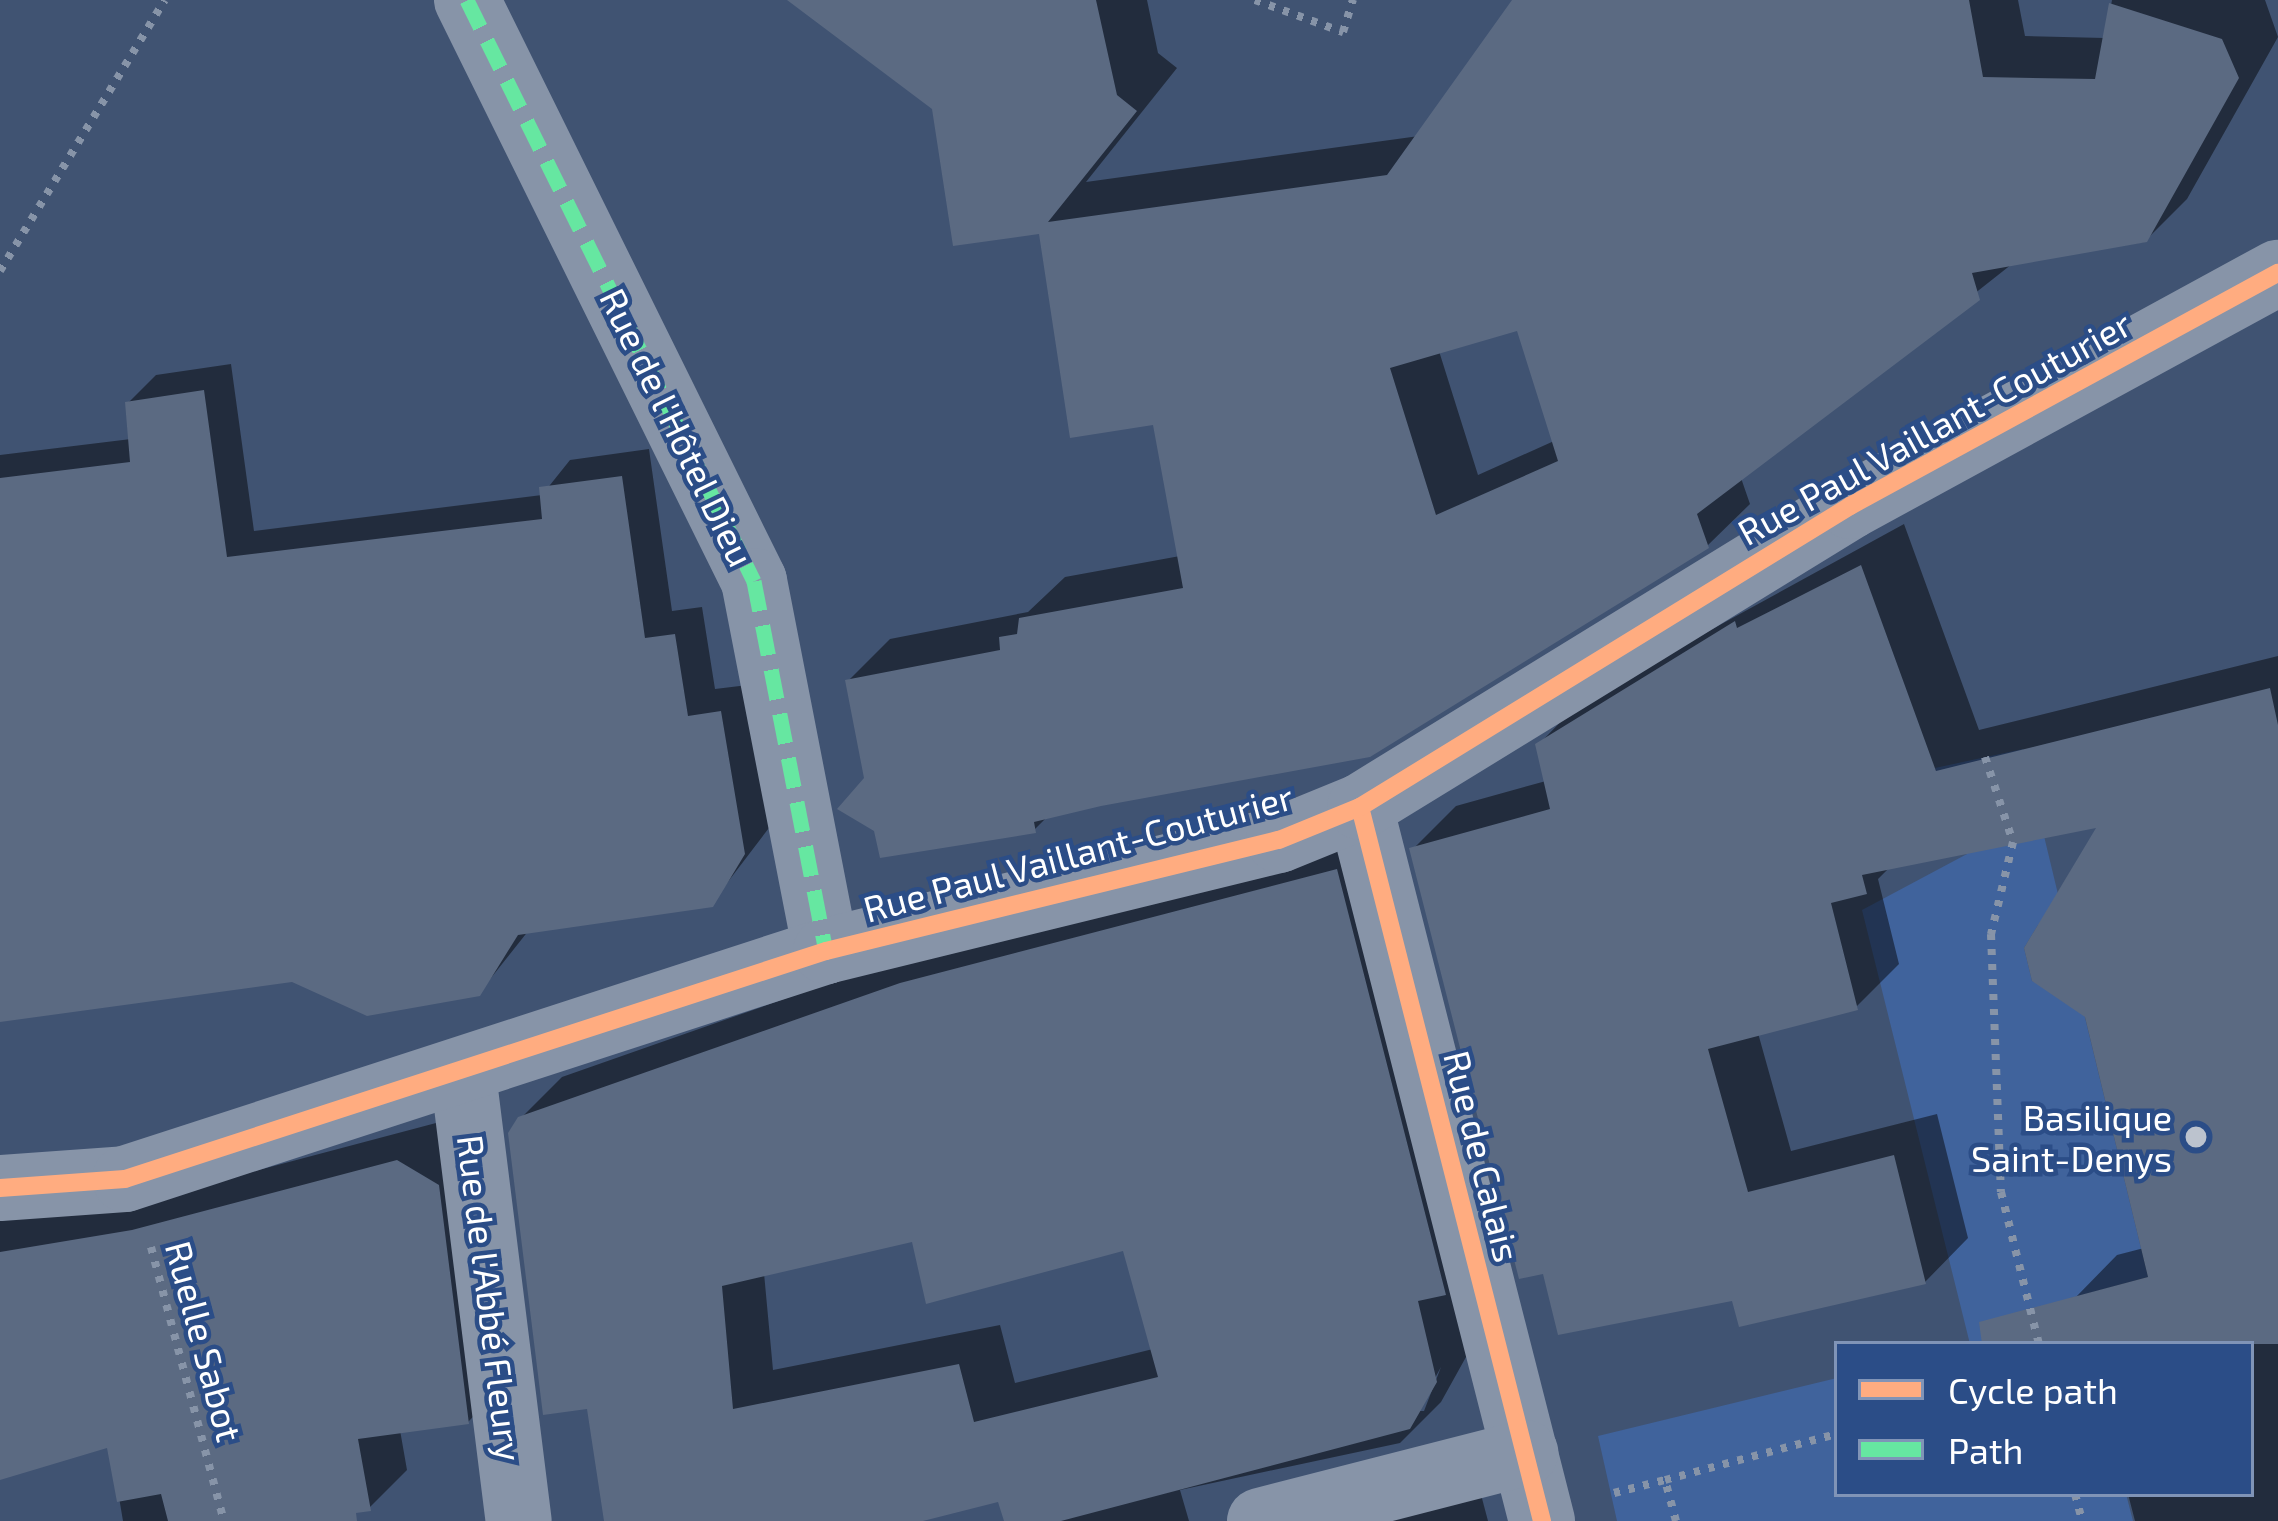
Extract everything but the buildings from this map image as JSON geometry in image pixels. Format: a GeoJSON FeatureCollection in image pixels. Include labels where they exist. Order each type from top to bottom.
{"type":"FeatureCollection","features":[{"type":"Feature","properties":{"kind":"street","name":"Rue de l'Hôtel Dieu"},"geometry":{"type":"LineString","coordinates":[[467,0],[754,581],[826,951]]}},
{"type":"Feature","properties":{"kind":"street","name":"Rue Paul Vaillant-Couturier"},"geometry":{"type":"LineString","coordinates":[[0,1189],[140,1174],[463,1074],[826,951],[1279,840],[1360,807],[1850,506],[2278,272]]}},
{"type":"Feature","properties":{"kind":"street","name":"Rue de Calais"},"geometry":{"type":"LineString","coordinates":[[1360,807],[1542,1521]]}},
{"type":"Feature","properties":{"kind":"street","name":"Rue de l'Abbé Fleury"},"geometry":{"type":"LineString","coordinates":[[463,1074],[519,1521]]}},
{"type":"Feature","properties":{"kind":"street"},"geometry":{"type":"LineString","coordinates":[[1260,1521],[1525,1453]]}},
{"type":"Feature","properties":{"kind":"path"},"geometry":{"type":"LineString","coordinates":[[0,272],[165,0]]}},
{"type":"Feature","properties":{"kind":"path"},"geometry":{"type":"LineString","coordinates":[[1255,0],[1343,32],[1353,0]]}},
{"type":"Feature","properties":{"kind":"path"},"geometry":{"type":"LineString","coordinates":[[1985,758],[2014,842],[1991,934],[2001,1192],[2038,1341]]}},
{"type":"Feature","properties":{"kind":"path"},"geometry":{"type":"LineString","coordinates":[[1676,1521],[1665,1480],[1834,1435]]}},
{"type":"Feature","properties":{"kind":"shaded area"},"geometry":{"type":"Polygon","coordinates":[[[2023,749],[2064,919],[2038,925],[2024,948],[2032,981],[2079,993],[2148,1277],[2071,1298],[2082,1341],[1969,1341],[1862,910],[1967,854],[1935,768],[2023,749]]]}},
{"type":"Feature","properties":{"kind":"shaded area"},"geometry":{"type":"Polygon","coordinates":[[[1834,1379],[1834,1497],[2127,1497],[2133,1521],[1617,1521],[1598,1436],[1834,1379]]]}},
{"type":"Feature","properties":{"kind":"marked path"},"geometry":{"type":"LineString","coordinates":[[467,0],[754,581],[826,951]]}},
{"type":"Feature","properties":{"kind":"cycle path"},"geometry":{"type":"LineString","coordinates":[[0,1188],[125,1179],[826,951],[1279,840],[1360,807],[1850,506],[2278,273]]}},
{"type":"Feature","properties":{"kind":"cycle path"},"geometry":{"type":"LineString","coordinates":[[1360,807],[1542,1521]]}},
{"type":"Feature","properties":{"kind":"place","name":"Basilique Saint-Denys"},"geometry":{"type":"Point","coordinates":[2196,1137]}}]}
